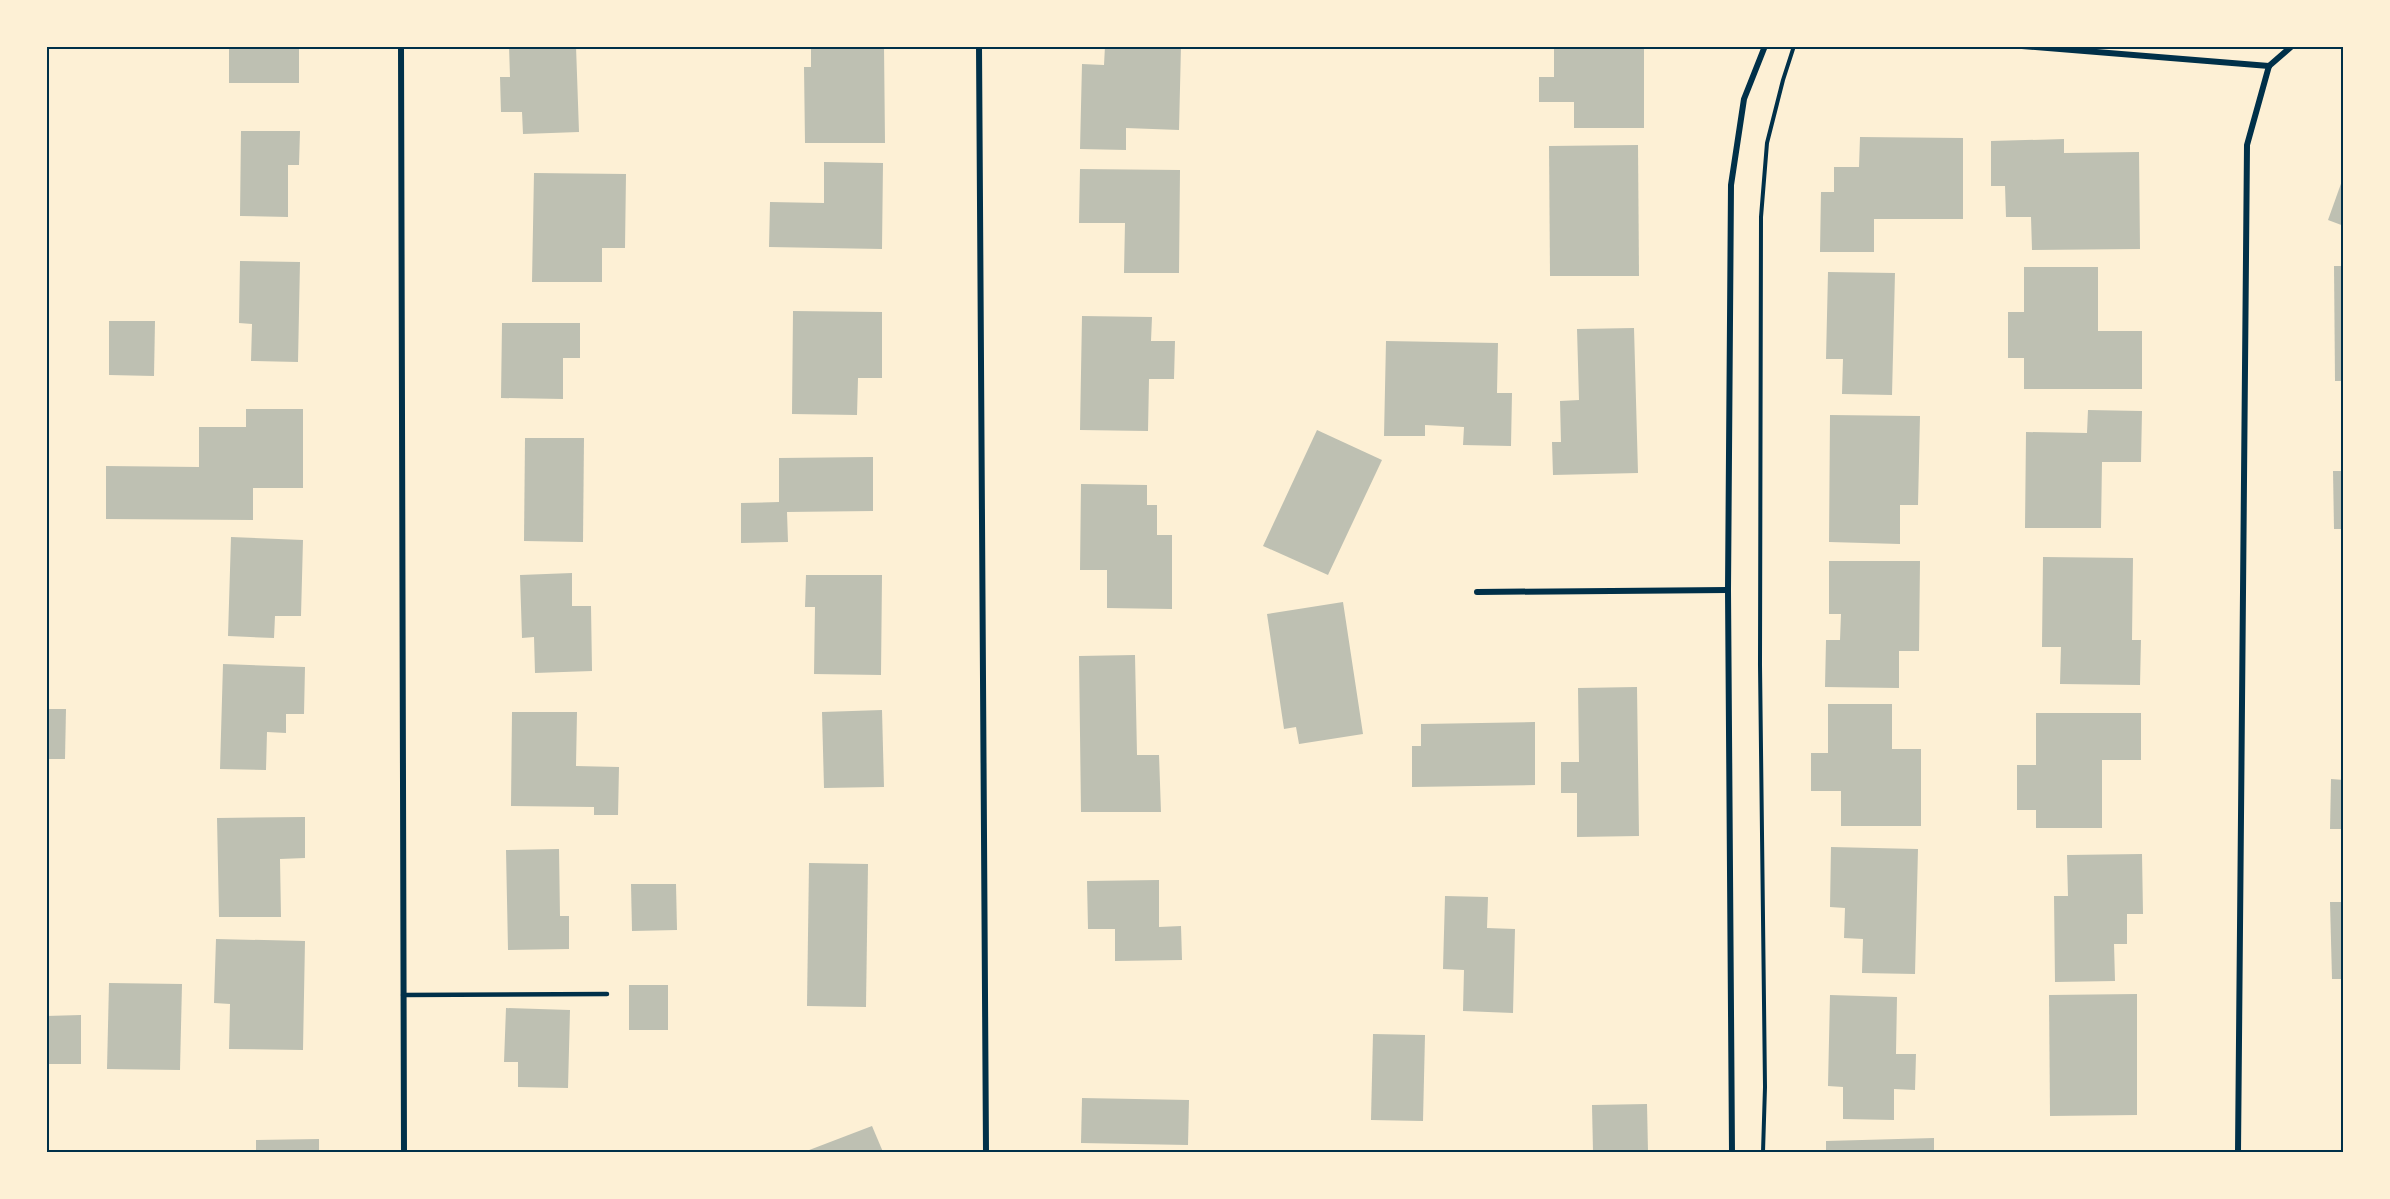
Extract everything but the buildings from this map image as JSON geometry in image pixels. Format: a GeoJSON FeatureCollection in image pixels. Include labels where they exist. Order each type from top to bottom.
{"type":"FeatureCollection","features":[{"type":"Feature","properties":{"kind":"street"},"geometry":{"type":"LineString","coordinates":[[401,46],[404,1152]]}},
{"type":"Feature","properties":{"kind":"street"},"geometry":{"type":"LineString","coordinates":[[979,46],[986,1152]]}},
{"type":"Feature","properties":{"kind":"street"},"geometry":{"type":"LineString","coordinates":[[1732,1152],[1728,590],[1731,185],[1744,99],[1765,46]]}},
{"type":"Feature","properties":{"kind":"street"},"geometry":{"type":"LineString","coordinates":[[2022,46],[2269,66]]}},
{"type":"Feature","properties":{"kind":"street"},"geometry":{"type":"LineString","coordinates":[[2238,1152],[2247,145],[2269,66],[2292,46]]}},
{"type":"Feature","properties":{"kind":"street"},"geometry":{"type":"LineString","coordinates":[[1477,592],[1728,590]]}},
{"type":"Feature","properties":{"kind":"lane"},"geometry":{"type":"LineString","coordinates":[[403,995],[607,994]]}},
{"type":"Feature","properties":{"kind":"path"},"geometry":{"type":"LineString","coordinates":[[1763,1152],[1765,1087],[1760,665],[1761,218],[1767,143],[1794,46]]}}]}
